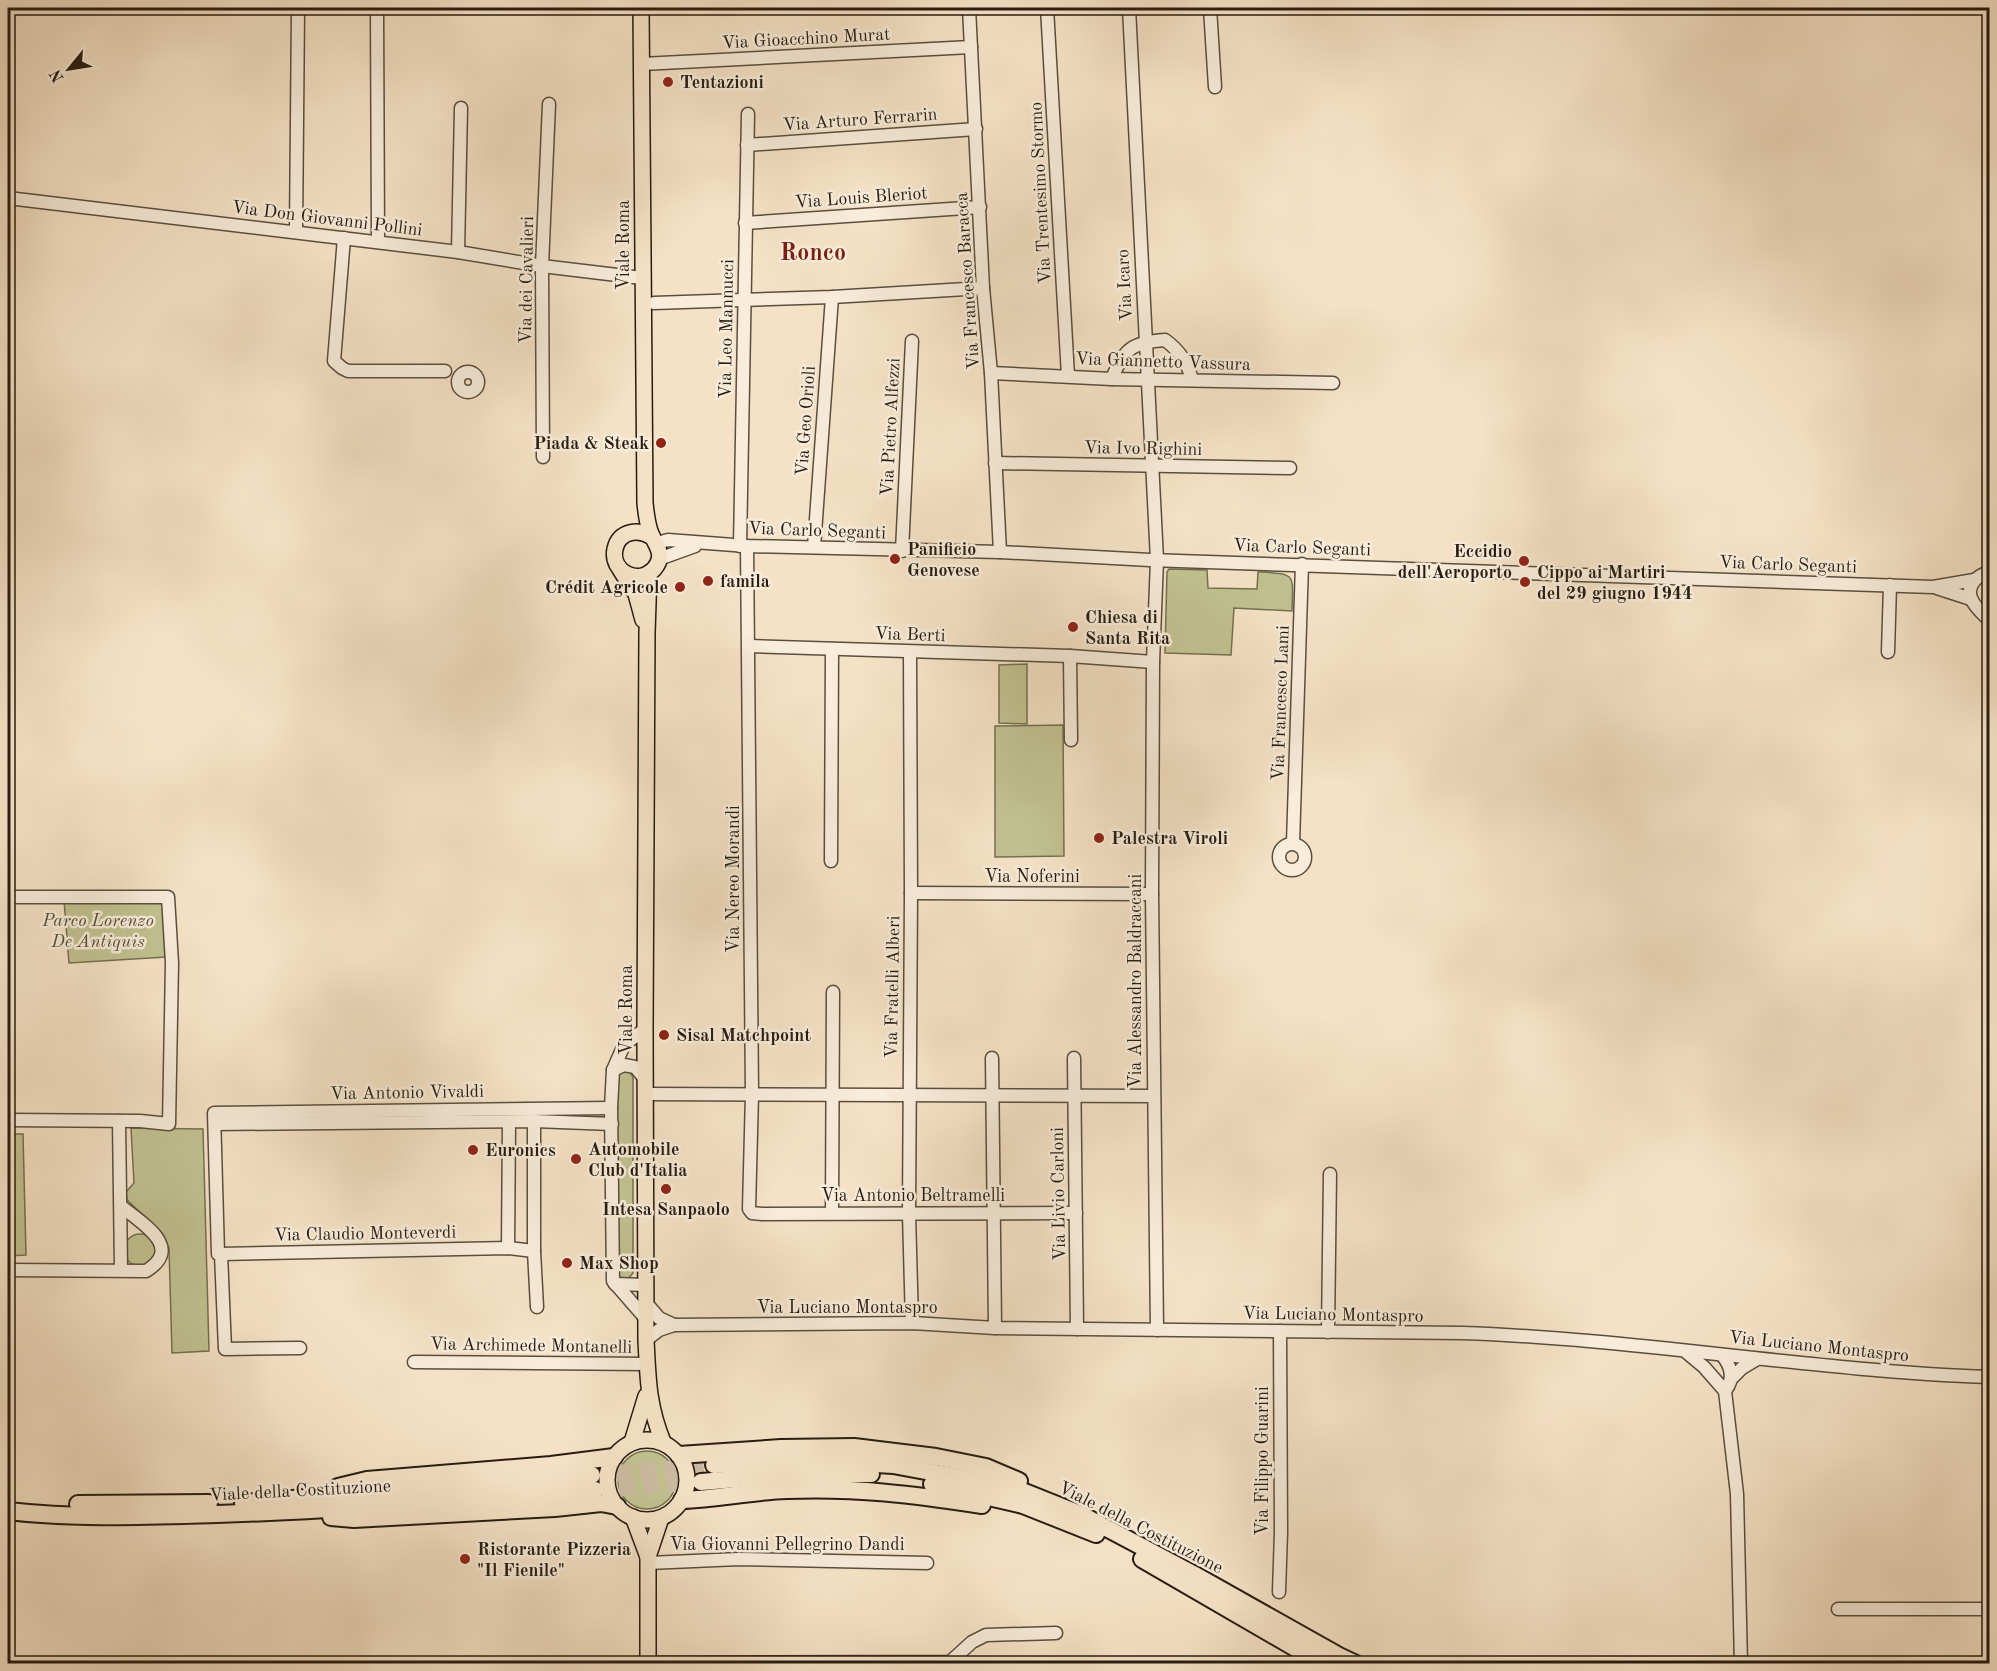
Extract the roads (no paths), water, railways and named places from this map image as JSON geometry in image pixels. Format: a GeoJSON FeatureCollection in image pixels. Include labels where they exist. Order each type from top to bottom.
{"type":"FeatureCollection","features":[{"type":"Feature","properties":{"kind":"highway"},"geometry":{"type":"LineString","coordinates":[[679,1455],[781,1448],[854,1447],[936,1457],[986,1467],[1067,1498],[1085,1522],[1065,1528],[1015,1511],[931,1497],[854,1489],[785,1490],[682,1500]]}},
{"type":"Feature","properties":{"kind":"highway"},"geometry":{"type":"LineString","coordinates":[[288,1505],[367,1480],[551,1465],[614,1457]]}},
{"type":"Feature","properties":{"kind":"highway","name":"Viale della Costituzione"},"geometry":{"type":"LineString","coordinates":[[714,1465],[812,1460],[892,1465],[1012,1487],[1195,1575],[1356,1664]]}},
{"type":"Feature","properties":{"kind":"highway","name":"Viale della Costituzione"},"geometry":{"type":"LineString","coordinates":[[701,1482],[797,1474],[879,1474],[952,1488],[1085,1522],[1323,1664]]}},
{"type":"Feature","properties":{"kind":"highway","name":"Viale della Costituzione"},"geometry":{"type":"LineString","coordinates":[[8,1511],[135,1517],[594,1482]]}},
{"type":"Feature","properties":{"kind":"highway","name":"Viale della Costituzione"},"geometry":{"type":"LineString","coordinates":[[8,1500],[40,1505],[244,1503],[288,1505]]}},
{"type":"Feature","properties":{"kind":"highway"},"geometry":{"type":"LineString","coordinates":[[288,1505],[354,1519],[555,1508],[601,1503],[617,1506]]}},
{"type":"Feature","properties":{"kind":"main road","name":"Viale Roma"},"geometry":{"type":"LineString","coordinates":[[641,8],[644,482],[646,517],[654,540]]}},
{"type":"Feature","properties":{"kind":"main road","name":"Viale Roma"},"geometry":{"type":"LineString","coordinates":[[625,535],[638,508],[644,482]]}},
{"type":"Feature","properties":{"kind":"main road"},"geometry":{"type":"LineString","coordinates":[[639,531],[654,540],[659,559],[649,573],[635,577],[621,571],[614,552],[620,539],[639,531]]}},
{"type":"Feature","properties":{"kind":"main road","name":"Viale Roma"},"geometry":{"type":"LineString","coordinates":[[621,571],[636,594],[647,631]]}},
{"type":"Feature","properties":{"kind":"main road","name":"Viale Roma"},"geometry":{"type":"LineString","coordinates":[[649,573],[645,1029],[646,1340],[648,1390],[653,1417],[663,1442]]}},
{"type":"Feature","properties":{"kind":"main road","name":"Viale Roma"},"geometry":{"type":"LineString","coordinates":[[632,1442],[648,1390]]}},
{"type":"Feature","properties":{"kind":"main road"},"geometry":{"type":"LineString","coordinates":[[652,1440],[663,1442],[679,1455],[685,1465],[686,1489],[682,1500],[661,1518],[642,1520],[633,1517],[617,1506],[610,1495],[607,1482],[608,1469],[622,1448],[632,1442],[652,1440]]}},
{"type":"Feature","properties":{"kind":"main road"},"geometry":{"type":"LineString","coordinates":[[633,1517],[648,1560]]}},
{"type":"Feature","properties":{"kind":"main road"},"geometry":{"type":"LineString","coordinates":[[648,1663],[648,1560],[661,1518]]}},
{"type":"Feature","properties":{"kind":"street"},"geometry":{"type":"LineString","coordinates":[[296,232],[298,8]]}},
{"type":"Feature","properties":{"kind":"street"},"geometry":{"type":"LineString","coordinates":[[377,8],[378,242]]}},
{"type":"Feature","properties":{"kind":"street","name":"Via Francesco Baracca"},"geometry":{"type":"LineString","coordinates":[[969,8],[1000,552]]}},
{"type":"Feature","properties":{"kind":"street","name":"Via Trentesimo Stormo"},"geometry":{"type":"LineString","coordinates":[[1047,8],[1068,376]]}},
{"type":"Feature","properties":{"kind":"street","name":"Via Icaro"},"geometry":{"type":"LineString","coordinates":[[1129,8],[1157,560]]}},
{"type":"Feature","properties":{"kind":"street"},"geometry":{"type":"LineString","coordinates":[[1210,8],[1215,87]]}},
{"type":"Feature","properties":{"kind":"street","name":"Via Gioacchino Murat"},"geometry":{"type":"LineString","coordinates":[[642,64],[971,47]]}},
{"type":"Feature","properties":{"kind":"street","name":"Via dei Cavalieri"},"geometry":{"type":"LineString","coordinates":[[543,457],[542,266],[549,104]]}},
{"type":"Feature","properties":{"kind":"street"},"geometry":{"type":"LineString","coordinates":[[458,252],[461,108]]}},
{"type":"Feature","properties":{"kind":"street","name":"Via Leo Mannucci"},"geometry":{"type":"LineString","coordinates":[[743,546],[748,114]]}},
{"type":"Feature","properties":{"kind":"street","name":"Via Arturo Ferrarin"},"geometry":{"type":"LineString","coordinates":[[747,145],[976,129]]}},
{"type":"Feature","properties":{"kind":"street","name":"Via Don Giovanni Pollini"},"geometry":{"type":"LineString","coordinates":[[8,198],[458,252],[542,266],[642,278]]}},
{"type":"Feature","properties":{"kind":"street","name":"Via Louis Bleriot"},"geometry":{"type":"LineString","coordinates":[[745,223],[980,207]]}},
{"type":"Feature","properties":{"kind":"street"},"geometry":{"type":"LineString","coordinates":[[344,238],[334,361],[348,370],[445,371],[462,375]]}},
{"type":"Feature","properties":{"kind":"street"},"geometry":{"type":"LineString","coordinates":[[654,303],[746,301],[984,288]]}},
{"type":"Feature","properties":{"kind":"street","name":"Via Geo Orioli"},"geometry":{"type":"LineString","coordinates":[[814,547],[832,297]]}},
{"type":"Feature","properties":{"kind":"street"},"geometry":{"type":"LineString","coordinates":[[1112,379],[1119,361],[1131,347],[1145,341],[1165,340],[1177,349],[1189,369],[1192,380]]}},
{"type":"Feature","properties":{"kind":"street","name":"Via Pietro Alfezzi"},"geometry":{"type":"LineString","coordinates":[[902,551],[912,341]]}},
{"type":"Feature","properties":{"kind":"street","name":"Via Giannetto Vassura"},"geometry":{"type":"LineString","coordinates":[[991,374],[1147,380],[1334,383]]}},
{"type":"Feature","properties":{"kind":"street","name":"Via Ivo Righini"},"geometry":{"type":"LineString","coordinates":[[995,463],[1290,468]]}},
{"type":"Feature","properties":{"kind":"street","name":"Via Carlo Seganti"},"geometry":{"type":"LineString","coordinates":[[654,540],[743,546],[1000,552],[1157,560],[1933,587],[1974,580],[1989,572]]}},
{"type":"Feature","properties":{"kind":"street","name":"Via Carlo Seganti"},"geometry":{"type":"LineString","coordinates":[[659,559],[689,547],[706,544]]}},
{"type":"Feature","properties":{"kind":"street","name":"Via Nereo Morandi"},"geometry":{"type":"LineString","coordinates":[[743,546],[749,646],[752,1094],[748,1204],[750,1211]]}},
{"type":"Feature","properties":{"kind":"street","name":"Via Alessandro Baldraccani"},"geometry":{"type":"LineString","coordinates":[[1156,1330],[1152,894],[1153,662],[1157,560]]}},
{"type":"Feature","properties":{"kind":"street","name":"Via Francesco Lami"},"geometry":{"type":"LineString","coordinates":[[1293,843],[1302,564]]}},
{"type":"Feature","properties":{"kind":"street"},"geometry":{"type":"LineString","coordinates":[[1974,580],[1970,591],[1989,621]]}},
{"type":"Feature","properties":{"kind":"street"},"geometry":{"type":"LineString","coordinates":[[1888,652],[1890,585]]}},
{"type":"Feature","properties":{"kind":"street","name":"Via Carlo Seganti"},"geometry":{"type":"LineString","coordinates":[[1933,587],[1980,606]]}},
{"type":"Feature","properties":{"kind":"street","name":"Via Berti"},"geometry":{"type":"LineString","coordinates":[[749,646],[1070,656],[1153,662]]}},
{"type":"Feature","properties":{"kind":"street"},"geometry":{"type":"LineString","coordinates":[[831,861],[832,649]]}},
{"type":"Feature","properties":{"kind":"street","name":"Via Fratelli Alberi"},"geometry":{"type":"LineString","coordinates":[[910,652],[909,1214],[912,1323]]}},
{"type":"Feature","properties":{"kind":"street"},"geometry":{"type":"LineString","coordinates":[[1070,656],[1071,740]]}},
{"type":"Feature","properties":{"kind":"street","name":"Via Noferini"},"geometry":{"type":"LineString","coordinates":[[911,893],[1152,894]]}},
{"type":"Feature","properties":{"kind":"street"},"geometry":{"type":"LineString","coordinates":[[8,897],[168,897],[172,963],[169,1124],[8,1120]]}},
{"type":"Feature","properties":{"kind":"street"},"geometry":{"type":"LineString","coordinates":[[832,1213],[833,992]]}},
{"type":"Feature","properties":{"kind":"street"},"geometry":{"type":"LineString","coordinates":[[645,1029],[624,1045],[613,1070],[611,1108],[613,1281],[647,1320]]}},
{"type":"Feature","properties":{"kind":"street"},"geometry":{"type":"LineString","coordinates":[[992,1058],[995,1328]]}},
{"type":"Feature","properties":{"kind":"street","name":"Via Livio Carloni"},"geometry":{"type":"LineString","coordinates":[[1074,1058],[1077,1329]]}},
{"type":"Feature","properties":{"kind":"street"},"geometry":{"type":"LineString","coordinates":[[613,1070],[624,1065],[635,1067],[645,1079]]}},
{"type":"Feature","properties":{"kind":"street"},"geometry":{"type":"LineString","coordinates":[[646,1094],[1154,1096]]}},
{"type":"Feature","properties":{"kind":"street","name":"Via Antonio Vivaldi"},"geometry":{"type":"LineString","coordinates":[[611,1108],[214,1113],[215,1124],[534,1121],[612,1124]]}},
{"type":"Feature","properties":{"kind":"street"},"geometry":{"type":"LineString","coordinates":[[119,1121],[121,1270]]}},
{"type":"Feature","properties":{"kind":"street"},"geometry":{"type":"LineString","coordinates":[[534,1121],[534,1251],[537,1307]]}},
{"type":"Feature","properties":{"kind":"street"},"geometry":{"type":"LineString","coordinates":[[508,1248],[509,1122]]}},
{"type":"Feature","properties":{"kind":"street"},"geometry":{"type":"LineString","coordinates":[[215,1124],[218,1254],[222,1254],[225,1349],[300,1348]]}},
{"type":"Feature","properties":{"kind":"street"},"geometry":{"type":"LineString","coordinates":[[1328,1332],[1330,1174]]}},
{"type":"Feature","properties":{"kind":"street"},"geometry":{"type":"LineString","coordinates":[[8,1270],[146,1271],[157,1264],[163,1248],[157,1236],[121,1206]]}},
{"type":"Feature","properties":{"kind":"street","name":"Via Antonio Beltramelli"},"geometry":{"type":"LineString","coordinates":[[750,1211],[762,1214],[1076,1213]]}},
{"type":"Feature","properties":{"kind":"street"},"geometry":{"type":"LineString","coordinates":[[120,1239],[145,1226]]}},
{"type":"Feature","properties":{"kind":"street","name":"Via Claudio Monteverdi"},"geometry":{"type":"LineString","coordinates":[[222,1254],[508,1248],[534,1251]]}},
{"type":"Feature","properties":{"kind":"street"},"geometry":{"type":"LineString","coordinates":[[615,1284],[646,1285]]}},
{"type":"Feature","properties":{"kind":"street"},"geometry":{"type":"LineString","coordinates":[[647,1304],[659,1318],[674,1325]]}},
{"type":"Feature","properties":{"kind":"street","name":"Via Luciano Montaspro"},"geometry":{"type":"LineString","coordinates":[[646,1340],[659,1330],[674,1325],[912,1323],[995,1328],[1532,1335],[1850,1369],[1989,1377]]}},
{"type":"Feature","properties":{"kind":"street","name":"Via Filippo Guarini"},"geometry":{"type":"LineString","coordinates":[[1279,1592],[1280,1331]]}},
{"type":"Feature","properties":{"kind":"street"},"geometry":{"type":"LineString","coordinates":[[1684,1351],[1721,1386]]}},
{"type":"Feature","properties":{"kind":"street"},"geometry":{"type":"LineString","coordinates":[[1731,1379],[1730,1366],[1722,1355],[1714,1366],[1721,1386],[1737,1494],[1741,1664]]}},
{"type":"Feature","properties":{"kind":"street"},"geometry":{"type":"LineString","coordinates":[[1721,1386],[1742,1368],[1757,1359]]}},
{"type":"Feature","properties":{"kind":"street","name":"Via Archimede Montanelli"},"geometry":{"type":"LineString","coordinates":[[414,1362],[647,1364]]}},
{"type":"Feature","properties":{"kind":"street","name":"Via Giovanni Pellegrino Dandi"},"geometry":{"type":"LineString","coordinates":[[648,1560],[927,1563]]}},
{"type":"Feature","properties":{"kind":"street"},"geometry":{"type":"LineString","coordinates":[[1838,1609],[1989,1608]]}},
{"type":"Feature","properties":{"kind":"street"},"geometry":{"type":"LineString","coordinates":[[648,1663],[951,1663],[972,1642],[986,1635],[1056,1633]]}},
{"type":"Feature","properties":{"kind":"tunnel"},"geometry":{"type":"LineString","coordinates":[[592,1475],[714,1465]]}},
{"type":"Feature","properties":{"kind":"tunnel"},"geometry":{"type":"LineString","coordinates":[[595,1490],[701,1482]]}},
{"type":"Feature","properties":{"kind":"place","name":"Tentazioni"},"geometry":{"type":"Point","coordinates":[668,82]}},
{"type":"Feature","properties":{"kind":"place","name":"Piada & Steak"},"geometry":{"type":"Point","coordinates":[661,443]}},
{"type":"Feature","properties":{"kind":"place","name":"Panificio Genovese"},"geometry":{"type":"Point","coordinates":[895,559]}},
{"type":"Feature","properties":{"kind":"place","name":"Eccidio dell'Aeroporto"},"geometry":{"type":"Point","coordinates":[1524,561]}},
{"type":"Feature","properties":{"kind":"place","name":"famila"},"geometry":{"type":"Point","coordinates":[708,581]}},
{"type":"Feature","properties":{"kind":"place","name":"Cippo ai Martiri del 29 giugno 1944"},"geometry":{"type":"Point","coordinates":[1525,582]}},
{"type":"Feature","properties":{"kind":"place","name":"Crédit Agricole"},"geometry":{"type":"Point","coordinates":[680,587]}},
{"type":"Feature","properties":{"kind":"place","name":"Chiesa di Santa Rita"},"geometry":{"type":"Point","coordinates":[1073,627]}},
{"type":"Feature","properties":{"kind":"place","name":"Palestra Viroli"},"geometry":{"type":"Point","coordinates":[1099,838]}},
{"type":"Feature","properties":{"kind":"place","name":"Sisal Matchpoint"},"geometry":{"type":"Point","coordinates":[664,1035]}},
{"type":"Feature","properties":{"kind":"place","name":"Euronics"},"geometry":{"type":"Point","coordinates":[473,1150]}},
{"type":"Feature","properties":{"kind":"place","name":"Automobile Club d'Italia"},"geometry":{"type":"Point","coordinates":[576,1159]}},
{"type":"Feature","properties":{"kind":"place","name":"Intesa Sanpaolo"},"geometry":{"type":"Point","coordinates":[666,1189]}},
{"type":"Feature","properties":{"kind":"place","name":"Max Shop"},"geometry":{"type":"Point","coordinates":[567,1263]}},
{"type":"Feature","properties":{"kind":"place","name":"Ristorante Pizzeria \"Il Fienile\""},"geometry":{"type":"Point","coordinates":[465,1559]}},
{"type":"Feature","properties":{"kind":"district","name":"Ronco"},"geometry":{"type":"Point","coordinates":[813,252]}},
{"type":"Feature","properties":{"kind":"park label","name":"Parco Lorenzo De Antiquis"},"geometry":{"type":"Point","coordinates":[98,930]}}]}
